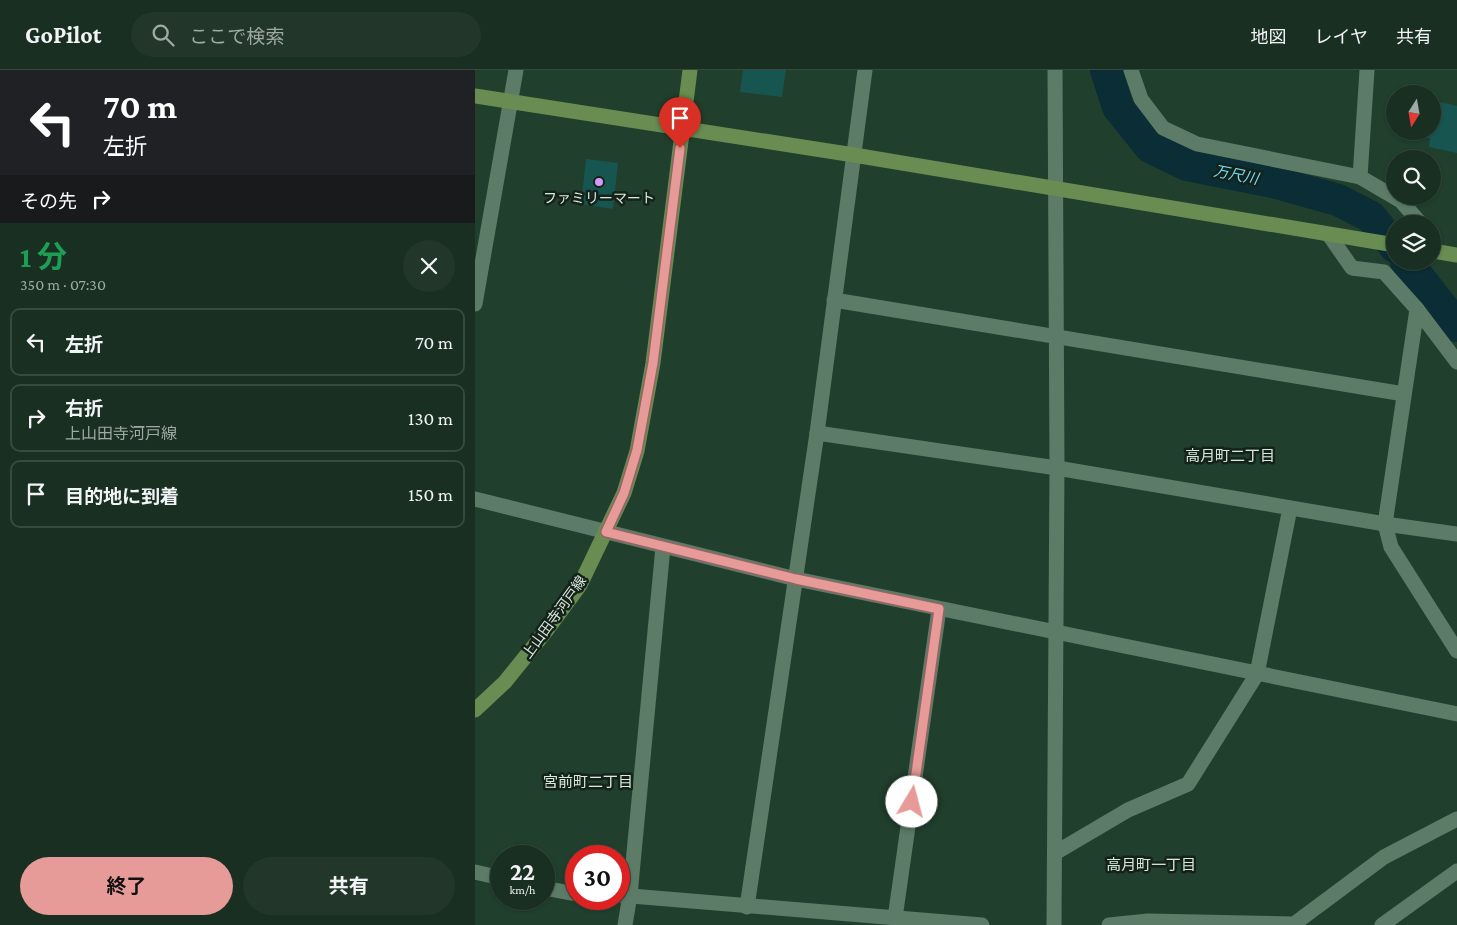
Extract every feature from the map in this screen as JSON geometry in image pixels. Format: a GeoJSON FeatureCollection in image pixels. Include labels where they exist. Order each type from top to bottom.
{"type":"FeatureCollection","features":[{"type":"Feature","properties":{"kind":"street"},"geometry":{"type":"LineString","coordinates":[[475,304],[482,222],[516,70]]}},
{"type":"Feature","properties":{"kind":"street","name":"上山田寺河戸線"},"geometry":{"type":"LineString","coordinates":[[475,710],[505,682],[546,632],[580,585],[624,493],[638,441],[653,363],[690,70]]}},
{"type":"Feature","properties":{"kind":"street"},"geometry":{"type":"LineString","coordinates":[[747,906],[817,433],[865,70]]}},
{"type":"Feature","properties":{"kind":"street"},"geometry":{"type":"LineString","coordinates":[[1054,925],[1057,634],[1055,70]]}},
{"type":"Feature","properties":{"kind":"street"},"geometry":{"type":"LineString","coordinates":[[1131,70],[1141,99],[1163,128],[1197,144],[1359,177],[1401,201],[1413,215]]}},
{"type":"Feature","properties":{"kind":"street"},"geometry":{"type":"LineString","coordinates":[[1359,177],[1367,70]]}},
{"type":"Feature","properties":{"kind":"street"},"geometry":{"type":"LineString","coordinates":[[475,96],[854,155],[1386,244]]}},
{"type":"Feature","properties":{"kind":"street"},"geometry":{"type":"LineString","coordinates":[[1329,235],[1351,268],[1384,272],[1417,309],[1457,362]]}},
{"type":"Feature","properties":{"kind":"street"},"geometry":{"type":"LineString","coordinates":[[1441,252],[1457,254]]}},
{"type":"Feature","properties":{"kind":"street"},"geometry":{"type":"LineString","coordinates":[[835,300],[1405,394]]}},
{"type":"Feature","properties":{"kind":"street"},"geometry":{"type":"LineString","coordinates":[[1417,309],[1385,524],[1391,547],[1457,651]]}},
{"type":"Feature","properties":{"kind":"street"},"geometry":{"type":"LineString","coordinates":[[817,433],[1057,468],[1385,524],[1457,534]]}},
{"type":"Feature","properties":{"kind":"street"},"geometry":{"type":"LineString","coordinates":[[475,500],[796,579],[1057,634],[1457,714]]}},
{"type":"Feature","properties":{"kind":"street"},"geometry":{"type":"LineString","coordinates":[[1055,853],[1128,810],[1188,784],[1257,674],[1290,508]]}},
{"type":"Feature","properties":{"kind":"street"},"geometry":{"type":"LineString","coordinates":[[630,849],[663,547]]}},
{"type":"Feature","properties":{"kind":"street"},"geometry":{"type":"LineString","coordinates":[[895,918],[939,609]]}},
{"type":"Feature","properties":{"kind":"street"},"geometry":{"type":"LineString","coordinates":[[1109,925],[1147,921],[1294,924],[1384,857],[1457,819]]}},
{"type":"Feature","properties":{"kind":"street"},"geometry":{"type":"LineString","coordinates":[[1382,925],[1457,871]]}},
{"type":"Feature","properties":{"kind":"street"},"geometry":{"type":"LineString","coordinates":[[475,872],[490,875]]}},
{"type":"Feature","properties":{"kind":"street"},"geometry":{"type":"LineString","coordinates":[[630,895],[982,925]]}},
{"type":"Feature","properties":{"kind":"street"},"geometry":{"type":"LineString","coordinates":[[625,910],[625,925]]}},
{"type":"Feature","properties":{"kind":"building"},"geometry":{"type":"Polygon","coordinates":[[[743,70],[786,70],[782,97],[740,92],[743,70]]]}},
{"type":"Feature","properties":{"kind":"building"},"geometry":{"type":"Polygon","coordinates":[[[1441,102],[1457,106],[1457,153],[1429,147],[1430,140],[1441,140],[1441,102]]]}},
{"type":"Feature","properties":{"kind":"building"},"geometry":{"type":"Polygon","coordinates":[[[586,159],[618,163],[613,209],[581,204],[586,159]]]}},
{"type":"Feature","properties":{"kind":"waterway","name":"万尺川"},"geometry":{"type":"LineString","coordinates":[[1106,70],[1118,107],[1150,147],[1187,165],[1273,182],[1338,200],[1371,217],[1386,236]]}},
{"type":"Feature","properties":{"kind":"waterway","name":"万尺川"},"geometry":{"type":"LineString","coordinates":[[1413,270],[1457,326]]}},
{"type":"Feature","properties":{"kind":"place","name":"ファミリーマート"},"geometry":{"type":"Point","coordinates":[599,182]}},
{"type":"Feature","properties":{"kind":"district","name":"高月町二丁目"},"geometry":{"type":"Point","coordinates":[1230,456]}},
{"type":"Feature","properties":{"kind":"district","name":"宮前町二丁目"},"geometry":{"type":"Point","coordinates":[588,782]}},
{"type":"Feature","properties":{"kind":"district","name":"高月町一丁目"},"geometry":{"type":"Point","coordinates":[1151,865]}},
{"type":"Feature","properties":{"kind":"route"},"geometry":{"type":"LineString","coordinates":[[680,148],[653,363],[637,450],[624,493],[606,532],[796,579],[939,609],[912,802]]}}]}
